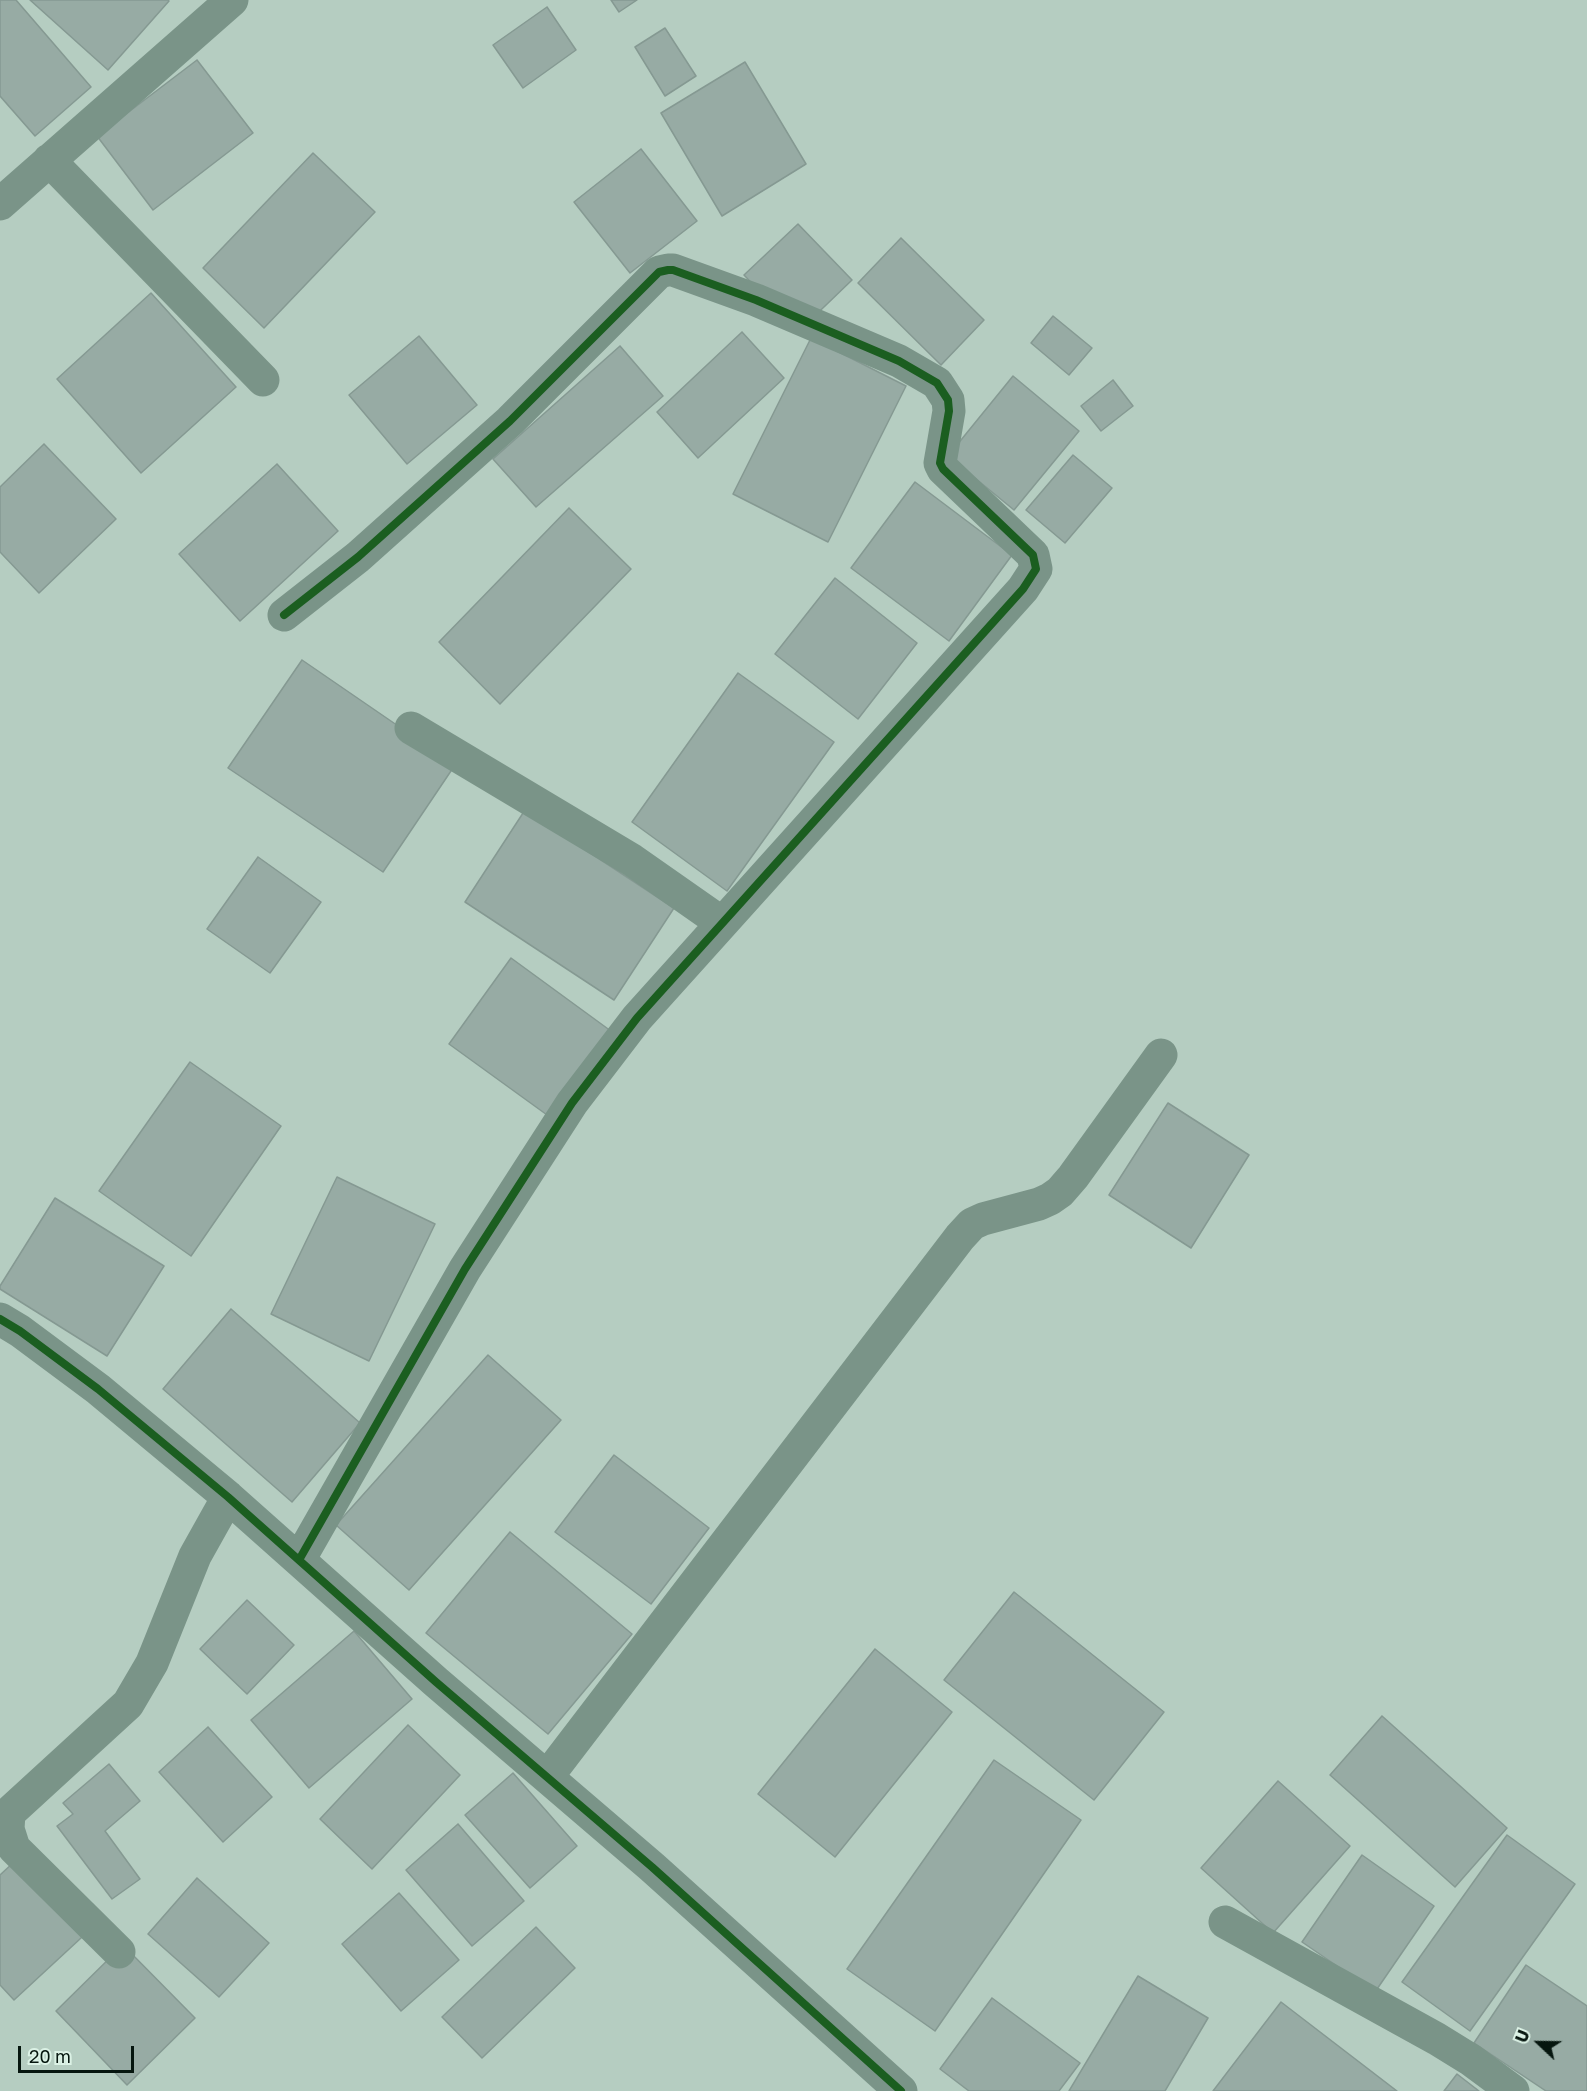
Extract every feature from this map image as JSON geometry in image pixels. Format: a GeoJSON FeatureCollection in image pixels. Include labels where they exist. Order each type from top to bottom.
{"type":"FeatureCollection","features":[{"type":"Feature","properties":{"kind":"street"},"geometry":{"type":"LineString","coordinates":[[0,204],[232,0]]}},
{"type":"Feature","properties":{"kind":"street"},"geometry":{"type":"LineString","coordinates":[[49,160],[263,380]]}},
{"type":"Feature","properties":{"kind":"street"},"geometry":{"type":"LineString","coordinates":[[284,615],[358,557],[510,421],[654,277],[664,270],[673,270],[756,300],[899,361],[937,383],[948,400],[949,411],[940,463],[943,469],[1033,555],[1036,569],[1023,589],[637,1018],[572,1103],[465,1269],[299,1560]]}},
{"type":"Feature","properties":{"kind":"street"},"geometry":{"type":"LineString","coordinates":[[411,728],[632,860],[722,923]]}},
{"type":"Feature","properties":{"kind":"street"},"geometry":{"type":"LineString","coordinates":[[548,1778],[960,1237],[972,1224],[982,1219],[1038,1204],[1060,1192],[1161,1055]]}},
{"type":"Feature","properties":{"kind":"street"},"geometry":{"type":"LineString","coordinates":[[0,1319],[20,1331],[98,1389],[228,1497],[436,1682],[652,1867],[902,2091]]}},
{"type":"Feature","properties":{"kind":"street"},"geometry":{"type":"LineString","coordinates":[[119,1952],[14,1848],[4,1816],[128,1704],[152,1663],[195,1556],[228,1497]]}},
{"type":"Feature","properties":{"kind":"street"},"geometry":{"type":"LineString","coordinates":[[1225,1922],[1437,2039],[1471,2060],[1513,2091]]}},
{"type":"Feature","properties":{"kind":"building"},"geometry":{"type":"Polygon","coordinates":[[[0,0],[16,0],[91,87],[35,136],[0,96],[0,0]]]}},
{"type":"Feature","properties":{"kind":"building"},"geometry":{"type":"Polygon","coordinates":[[[30,0],[168,0],[169,1],[108,70],[30,0]]]}},
{"type":"Feature","properties":{"kind":"building"},"geometry":{"type":"Polygon","coordinates":[[[611,0],[637,0],[619,12],[611,0]]]}},
{"type":"Feature","properties":{"kind":"building"},"geometry":{"type":"Polygon","coordinates":[[[547,7],[576,50],[523,88],[493,45],[547,7]]]}},
{"type":"Feature","properties":{"kind":"building"},"geometry":{"type":"Polygon","coordinates":[[[665,28],[696,76],[665,96],[635,47],[665,28]]]}},
{"type":"Feature","properties":{"kind":"building"},"geometry":{"type":"Polygon","coordinates":[[[197,60],[253,133],[153,210],[97,136],[197,60]]]}},
{"type":"Feature","properties":{"kind":"building"},"geometry":{"type":"Polygon","coordinates":[[[745,62],[806,164],[722,216],[661,113],[745,62]]]}},
{"type":"Feature","properties":{"kind":"building"},"geometry":{"type":"Polygon","coordinates":[[[641,149],[697,221],[630,273],[574,202],[641,149]]]}},
{"type":"Feature","properties":{"kind":"building"},"geometry":{"type":"Polygon","coordinates":[[[313,153],[375,212],[264,328],[203,268],[313,153]]]}},
{"type":"Feature","properties":{"kind":"building"},"geometry":{"type":"Polygon","coordinates":[[[798,224],[852,280],[798,332],[744,275],[798,224]]]}},
{"type":"Feature","properties":{"kind":"building"},"geometry":{"type":"Polygon","coordinates":[[[901,238],[984,320],[941,365],[858,283],[901,238]]]}},
{"type":"Feature","properties":{"kind":"building"},"geometry":{"type":"Polygon","coordinates":[[[151,293],[236,387],[141,473],[57,379],[151,293]]]}},
{"type":"Feature","properties":{"kind":"building"},"geometry":{"type":"Polygon","coordinates":[[[1053,316],[1092,348],[1069,375],[1031,343],[1053,316]]]}},
{"type":"Feature","properties":{"kind":"building"},"geometry":{"type":"Polygon","coordinates":[[[742,332],[784,378],[698,458],[657,412],[742,332]]]}},
{"type":"Feature","properties":{"kind":"building"},"geometry":{"type":"Polygon","coordinates":[[[419,336],[477,405],[407,464],[349,395],[419,336]]]}},
{"type":"Feature","properties":{"kind":"building"},"geometry":{"type":"Polygon","coordinates":[[[811,338],[906,386],[828,542],[733,494],[811,338]]]}},
{"type":"Feature","properties":{"kind":"building"},"geometry":{"type":"Polygon","coordinates":[[[620,346],[663,396],[536,507],[493,459],[620,346]]]}},
{"type":"Feature","properties":{"kind":"building"},"geometry":{"type":"Polygon","coordinates":[[[1013,376],[1079,431],[1014,510],[948,456],[1013,376]]]}},
{"type":"Feature","properties":{"kind":"building"},"geometry":{"type":"Polygon","coordinates":[[[1113,380],[1133,406],[1101,431],[1081,406],[1113,380]]]}},
{"type":"Feature","properties":{"kind":"building"},"geometry":{"type":"Polygon","coordinates":[[[44,444],[116,519],[39,593],[0,552],[0,487],[44,444]]]}},
{"type":"Feature","properties":{"kind":"building"},"geometry":{"type":"Polygon","coordinates":[[[1073,455],[1112,488],[1065,543],[1026,510],[1073,455]]]}},
{"type":"Feature","properties":{"kind":"building"},"geometry":{"type":"Polygon","coordinates":[[[277,464],[338,531],[240,621],[179,554],[277,464]]]}},
{"type":"Feature","properties":{"kind":"building"},"geometry":{"type":"Polygon","coordinates":[[[915,482],[1012,555],[949,641],[851,568],[915,482]]]}},
{"type":"Feature","properties":{"kind":"building"},"geometry":{"type":"Polygon","coordinates":[[[569,508],[631,569],[500,704],[439,642],[569,508]]]}},
{"type":"Feature","properties":{"kind":"building"},"geometry":{"type":"Polygon","coordinates":[[[835,578],[917,643],[858,719],[775,654],[835,578]]]}},
{"type":"Feature","properties":{"kind":"building"},"geometry":{"type":"Polygon","coordinates":[[[302,660],[455,765],[383,872],[228,768],[302,660]]]}},
{"type":"Feature","properties":{"kind":"building"},"geometry":{"type":"Polygon","coordinates":[[[738,673],[834,742],[727,891],[632,822],[738,673]]]}},
{"type":"Feature","properties":{"kind":"building"},"geometry":{"type":"Polygon","coordinates":[[[525,810],[674,908],[614,1000],[465,902],[525,810]]]}},
{"type":"Feature","properties":{"kind":"building"},"geometry":{"type":"Polygon","coordinates":[[[258,857],[321,902],[270,973],[207,929],[258,857]]]}},
{"type":"Feature","properties":{"kind":"building"},"geometry":{"type":"Polygon","coordinates":[[[511,958],[615,1034],[554,1120],[449,1044],[511,958]]]}},
{"type":"Feature","properties":{"kind":"building"},"geometry":{"type":"Polygon","coordinates":[[[190,1062],[281,1126],[191,1256],[99,1191],[190,1062]]]}},
{"type":"Feature","properties":{"kind":"building"},"geometry":{"type":"Polygon","coordinates":[[[1168,1103],[1249,1155],[1191,1248],[1109,1195],[1168,1103]]]}},
{"type":"Feature","properties":{"kind":"building"},"geometry":{"type":"Polygon","coordinates":[[[337,1177],[435,1224],[369,1361],[271,1314],[337,1177]]]}},
{"type":"Feature","properties":{"kind":"building"},"geometry":{"type":"Polygon","coordinates":[[[55,1198],[164,1266],[107,1356],[0,1289],[55,1198]]]}},
{"type":"Feature","properties":{"kind":"building"},"geometry":{"type":"Polygon","coordinates":[[[231,1309],[360,1423],[292,1502],[163,1389],[231,1309]]]}},
{"type":"Feature","properties":{"kind":"building"},"geometry":{"type":"Polygon","coordinates":[[[488,1355],[561,1420],[409,1590],[336,1525],[488,1355]]]}},
{"type":"Feature","properties":{"kind":"building"},"geometry":{"type":"Polygon","coordinates":[[[614,1455],[709,1528],[651,1604],[555,1532],[614,1455]]]}},
{"type":"Feature","properties":{"kind":"building"},"geometry":{"type":"Polygon","coordinates":[[[510,1532],[632,1634],[548,1734],[426,1633],[510,1532]]]}},
{"type":"Feature","properties":{"kind":"building"},"geometry":{"type":"Polygon","coordinates":[[[1014,1592],[1164,1712],[1094,1800],[944,1680],[1014,1592]]]}},
{"type":"Feature","properties":{"kind":"building"},"geometry":{"type":"Polygon","coordinates":[[[247,1600],[294,1645],[247,1694],[200,1649],[247,1600]]]}},
{"type":"Feature","properties":{"kind":"building"},"geometry":{"type":"Polygon","coordinates":[[[354,1631],[412,1699],[309,1788],[251,1720],[354,1631]]]}},
{"type":"Feature","properties":{"kind":"building"},"geometry":{"type":"Polygon","coordinates":[[[875,1649],[952,1712],[835,1857],[758,1794],[875,1649]]]}},
{"type":"Feature","properties":{"kind":"building"},"geometry":{"type":"Polygon","coordinates":[[[1382,1716],[1507,1828],[1455,1887],[1330,1775],[1382,1716]]]}},
{"type":"Feature","properties":{"kind":"building"},"geometry":{"type":"Polygon","coordinates":[[[408,1725],[460,1775],[372,1869],[320,1819],[408,1725]]]}},
{"type":"Feature","properties":{"kind":"building"},"geometry":{"type":"Polygon","coordinates":[[[208,1727],[272,1797],[223,1842],[159,1772],[208,1727]]]}},
{"type":"Feature","properties":{"kind":"building"},"geometry":{"type":"Polygon","coordinates":[[[994,1760],[1081,1820],[935,2031],[847,1969],[994,1760]]]}},
{"type":"Feature","properties":{"kind":"building"},"geometry":{"type":"Polygon","coordinates":[[[109,1764],[140,1801],[105,1831],[140,1879],[112,1899],[57,1826],[73,1814],[63,1803],[109,1764]]]}},
{"type":"Feature","properties":{"kind":"building"},"geometry":{"type":"Polygon","coordinates":[[[513,1773],[577,1846],[530,1888],[465,1815],[513,1773]]]}},
{"type":"Feature","properties":{"kind":"building"},"geometry":{"type":"Polygon","coordinates":[[[1278,1781],[1350,1846],[1273,1933],[1201,1868],[1278,1781]]]}},
{"type":"Feature","properties":{"kind":"building"},"geometry":{"type":"Polygon","coordinates":[[[458,1824],[524,1901],[472,1946],[406,1870],[458,1824]]]}},
{"type":"Feature","properties":{"kind":"building"},"geometry":{"type":"Polygon","coordinates":[[[1507,1835],[1575,1884],[1470,2031],[1402,1982],[1507,1835]]]}},
{"type":"Feature","properties":{"kind":"building"},"geometry":{"type":"Polygon","coordinates":[[[27,1850],[94,1926],[14,2000],[0,1985],[0,1875],[27,1850]]]}},
{"type":"Feature","properties":{"kind":"building"},"geometry":{"type":"Polygon","coordinates":[[[1362,1855],[1434,1906],[1375,1992],[1302,1942],[1362,1855]]]}},
{"type":"Feature","properties":{"kind":"building"},"geometry":{"type":"Polygon","coordinates":[[[197,1878],[269,1943],[219,1997],[148,1934],[197,1878]]]}},
{"type":"Feature","properties":{"kind":"building"},"geometry":{"type":"Polygon","coordinates":[[[399,1893],[459,1960],[401,2011],[342,1944],[399,1893]]]}},
{"type":"Feature","properties":{"kind":"building"},"geometry":{"type":"Polygon","coordinates":[[[536,1927],[575,1968],[482,2058],[442,2017],[536,1927]]]}},
{"type":"Feature","properties":{"kind":"building"},"geometry":{"type":"Polygon","coordinates":[[[123,1945],[195,2018],[127,2085],[56,2011],[123,1945]]]}},
{"type":"Feature","properties":{"kind":"building"},"geometry":{"type":"Polygon","coordinates":[[[1526,1965],[1587,2006],[1587,2091],[1546,2091],[1474,2043],[1526,1965]]]}},
{"type":"Feature","properties":{"kind":"building"},"geometry":{"type":"Polygon","coordinates":[[[1138,1976],[1208,2018],[1165,2091],[1069,2091],[1138,1976]]]}},
{"type":"Feature","properties":{"kind":"building"},"geometry":{"type":"Polygon","coordinates":[[[992,1998],[1080,2063],[1059,2091],[969,2091],[940,2069],[992,1998]]]}},
{"type":"Feature","properties":{"kind":"building"},"geometry":{"type":"Polygon","coordinates":[[[1281,2002],[1397,2091],[1213,2091],[1281,2002]]]}},
{"type":"Feature","properties":{"kind":"building"},"geometry":{"type":"Polygon","coordinates":[[[1457,2074],[1479,2091],[1444,2091],[1457,2074]]]}},
{"type":"Feature","properties":{"kind":"cycle path"},"geometry":{"type":"LineString","coordinates":[[284,615],[358,557],[510,421],[659,272],[668,270],[756,300],[899,361],[937,383],[948,400],[949,411],[940,463],[943,469],[1033,555],[1036,569],[1023,589],[637,1018],[572,1103],[465,1269],[299,1560]]}},
{"type":"Feature","properties":{"kind":"cycle path"},"geometry":{"type":"LineString","coordinates":[[0,1319],[20,1331],[98,1389],[228,1497],[436,1682],[652,1867],[901,2091]]}}]}
